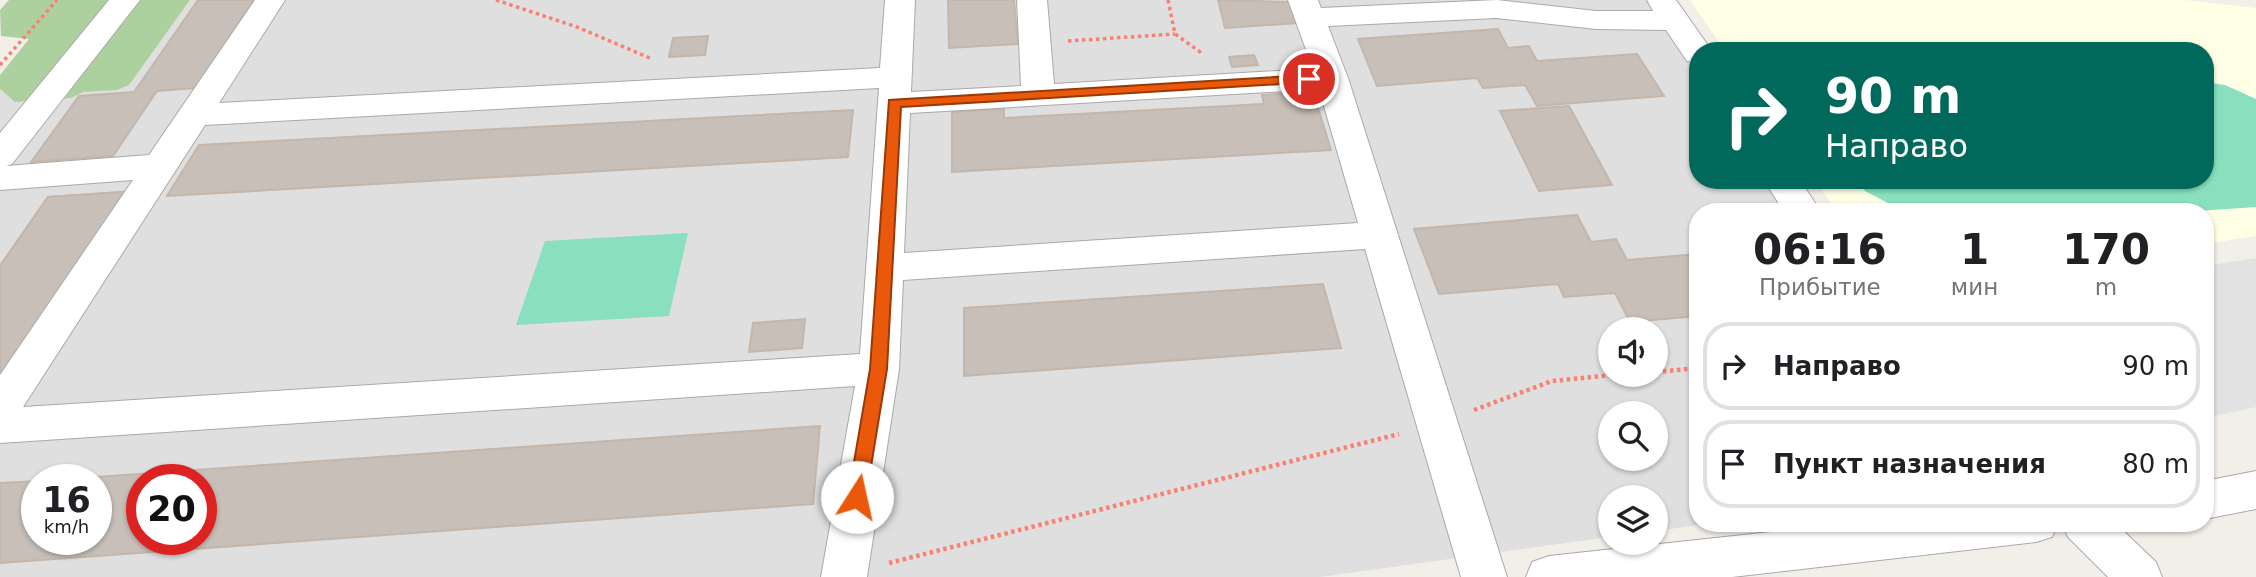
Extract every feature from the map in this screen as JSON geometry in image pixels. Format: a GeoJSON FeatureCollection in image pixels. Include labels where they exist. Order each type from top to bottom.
{"type":"FeatureCollection","features":[{"type":"Feature","properties":{"kind":"street"},"geometry":{"type":"LineString","coordinates":[[0,156],[125,0]]}},
{"type":"Feature","properties":{"kind":"street"},"geometry":{"type":"LineString","coordinates":[[0,409],[270,0]]}},
{"type":"Feature","properties":{"kind":"street"},"geometry":{"type":"LineString","coordinates":[[844,575],[879,369],[900,0]]}},
{"type":"Feature","properties":{"kind":"street"},"geometry":{"type":"LineString","coordinates":[[1032,0],[1038,95]]}},
{"type":"Feature","properties":{"kind":"street"},"geometry":{"type":"LineString","coordinates":[[1484,577],[1332,78],[1306,9],[1496,9],[1596,20],[1668,11],[1690,42]]}},
{"type":"Feature","properties":{"kind":"street"},"geometry":{"type":"LineString","coordinates":[[194,115],[895,90],[1038,95],[1332,78]]}},
{"type":"Feature","properties":{"kind":"street"},"geometry":{"type":"LineString","coordinates":[[0,178],[161,166]]}},
{"type":"Feature","properties":{"kind":"street"},"geometry":{"type":"LineString","coordinates":[[884,268],[1380,235]]}},
{"type":"Feature","properties":{"kind":"street"},"geometry":{"type":"LineString","coordinates":[[0,426],[879,369]]}},
{"type":"Feature","properties":{"kind":"street"},"geometry":{"type":"LineString","coordinates":[[2214,498],[2256,489]]}},
{"type":"Feature","properties":{"kind":"street"},"geometry":{"type":"LineString","coordinates":[[1549,577],[1950,532]]}},
{"type":"Feature","properties":{"kind":"street"},"geometry":{"type":"LineString","coordinates":[[2093,532],[2139,577]]}},
{"type":"Feature","properties":{"kind":"path"},"geometry":{"type":"LineString","coordinates":[[0,65],[57,0]]}},
{"type":"Feature","properties":{"kind":"path"},"geometry":{"type":"LineString","coordinates":[[496,0],[577,27],[655,60]]}},
{"type":"Feature","properties":{"kind":"path"},"geometry":{"type":"LineString","coordinates":[[1168,0],[1175,34]]}},
{"type":"Feature","properties":{"kind":"path"},"geometry":{"type":"LineString","coordinates":[[1035,43],[1175,34],[1242,83]]}},
{"type":"Feature","properties":{"kind":"path"},"geometry":{"type":"LineString","coordinates":[[1668,371],[1689,369]]}},
{"type":"Feature","properties":{"kind":"path"},"geometry":{"type":"LineString","coordinates":[[844,575],[1437,425],[1552,381],[1598,376]]}},
{"type":"Feature","properties":{"kind":"shaded area"},"geometry":{"type":"Polygon","coordinates":[[[70,0],[1654,0],[1689,55],[1689,189],[1777,189],[1785,203],[1689,203],[1689,526],[1668,529],[1668,485],[1598,485],[1598,539],[1320,577],[0,577],[0,81],[70,0]]]}},
{"type":"Feature","properties":{"kind":"shaded area"},"geometry":{"type":"Polygon","coordinates":[[[1690,0],[2185,0],[2256,8],[2256,236],[2214,243],[2214,203],[1831,203],[1821,189],[2214,189],[2214,42],[1719,42],[1690,0]]]}},
{"type":"Feature","properties":{"kind":"shaded area"},"geometry":{"type":"Polygon","coordinates":[[[2256,258],[2256,407],[2214,416],[2214,265],[2256,258]]]}},
{"type":"Feature","properties":{"kind":"green space"},"geometry":{"type":"Polygon","coordinates":[[[9,0],[190,0],[129,85],[117,90],[83,92],[71,98],[15,102],[0,89],[0,75],[29,39],[1,36],[0,10],[9,0]]]}},
{"type":"Feature","properties":{"kind":"green space"},"geometry":{"type":"Polygon","coordinates":[[[2214,83],[2225,85],[2256,99],[2256,207],[2214,210],[2214,203],[1888,203],[1864,189],[2214,189],[2214,83]]]}},
{"type":"Feature","properties":{"kind":"green space"},"geometry":{"type":"Polygon","coordinates":[[[688,233],[669,316],[516,325],[545,241],[688,233]]]}},
{"type":"Feature","properties":{"kind":"building"},"geometry":{"type":"Polygon","coordinates":[[[198,0],[254,0],[197,88],[157,91],[113,156],[31,162],[79,96],[134,92],[198,0]]]}},
{"type":"Feature","properties":{"kind":"building"},"geometry":{"type":"Polygon","coordinates":[[[948,0],[1014,0],[1018,44],[949,48],[948,0]]]}},
{"type":"Feature","properties":{"kind":"building"},"geometry":{"type":"Polygon","coordinates":[[[1218,0],[1291,2],[1298,23],[1225,28],[1218,0]]]}},
{"type":"Feature","properties":{"kind":"building"},"geometry":{"type":"Polygon","coordinates":[[[1498,29],[1508,48],[1529,46],[1537,61],[1637,54],[1664,96],[1537,106],[1525,85],[1483,88],[1477,78],[1377,86],[1358,39],[1498,29]]]}},
{"type":"Feature","properties":{"kind":"building"},"geometry":{"type":"Polygon","coordinates":[[[708,36],[705,55],[669,57],[673,38],[708,36]]]}},
{"type":"Feature","properties":{"kind":"building"},"geometry":{"type":"Polygon","coordinates":[[[1254,55],[1258,65],[1232,67],[1229,57],[1254,55]]]}},
{"type":"Feature","properties":{"kind":"building"},"geometry":{"type":"Polygon","coordinates":[[[1313,92],[1331,150],[952,172],[952,112],[1004,109],[1004,118],[1264,104],[1262,95],[1313,92]]]}},
{"type":"Feature","properties":{"kind":"building"},"geometry":{"type":"Polygon","coordinates":[[[1569,106],[1612,185],[1539,191],[1500,111],[1569,106]]]}},
{"type":"Feature","properties":{"kind":"building"},"geometry":{"type":"Polygon","coordinates":[[[853,110],[848,157],[167,196],[199,145],[853,110]]]}},
{"type":"Feature","properties":{"kind":"building"},"geometry":{"type":"Polygon","coordinates":[[[124,192],[0,383],[0,266],[48,197],[124,192]]]}},
{"type":"Feature","properties":{"kind":"building"},"geometry":{"type":"Polygon","coordinates":[[[124,192],[0,383],[0,266],[48,197],[124,192]]]}},
{"type":"Feature","properties":{"kind":"building"},"geometry":{"type":"Polygon","coordinates":[[[1577,215],[1591,242],[1616,239],[1627,260],[1689,255],[1689,317],[1627,317],[1615,293],[1564,297],[1558,284],[1439,294],[1414,229],[1577,215]]]}},
{"type":"Feature","properties":{"kind":"building"},"geometry":{"type":"Polygon","coordinates":[[[1323,284],[1341,348],[964,376],[964,308],[1323,284]]]}},
{"type":"Feature","properties":{"kind":"building"},"geometry":{"type":"Polygon","coordinates":[[[805,319],[802,348],[749,352],[753,323],[805,319]]]}},
{"type":"Feature","properties":{"kind":"building"},"geometry":{"type":"Polygon","coordinates":[[[820,426],[813,504],[217,547],[217,468],[820,426]]]}},
{"type":"Feature","properties":{"kind":"building"},"geometry":{"type":"Polygon","coordinates":[[[126,475],[126,554],[112,555],[112,476],[126,475]]]}},
{"type":"Feature","properties":{"kind":"building"},"geometry":{"type":"Polygon","coordinates":[[[21,482],[21,555],[110,555],[0,563],[0,483],[21,482]]]}},
{"type":"Feature","properties":{"kind":"route"},"geometry":{"type":"LineString","coordinates":[[857,497],[879,369],[894,103],[1309,79]]}}]}
